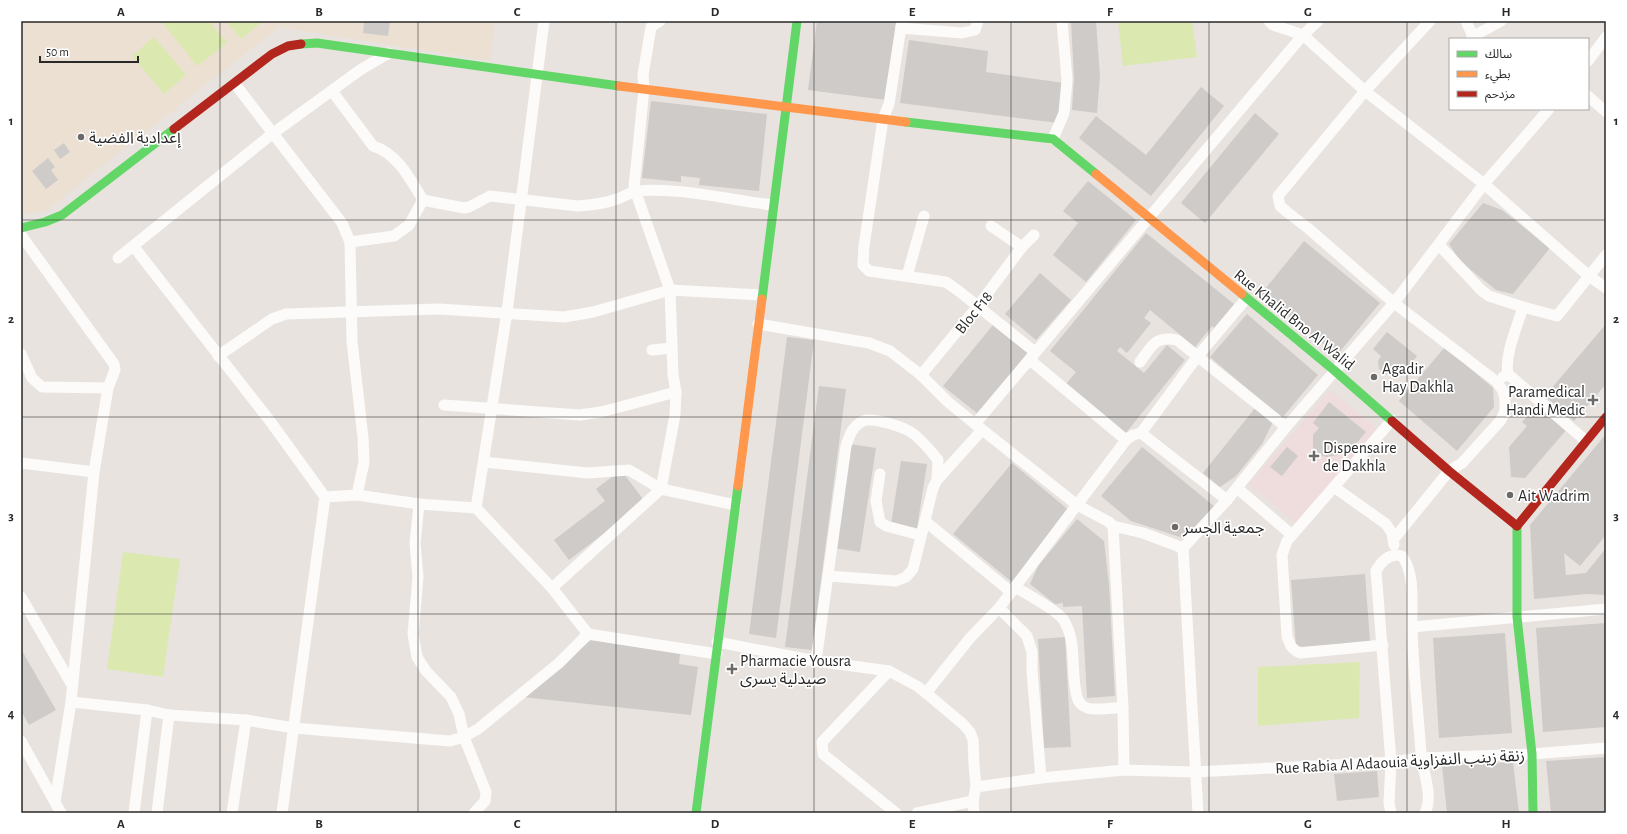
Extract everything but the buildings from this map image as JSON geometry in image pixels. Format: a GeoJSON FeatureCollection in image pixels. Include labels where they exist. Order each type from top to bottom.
{"type":"FeatureCollection","features":[{"type":"Feature","properties":{"kind":"street"},"geometry":{"type":"LineString","coordinates":[[476,508],[507,312],[544,21]]}},
{"type":"Feature","properties":{"kind":"street"},"geometry":{"type":"LineString","coordinates":[[696,813],[797,21]]}},
{"type":"Feature","properties":{"kind":"street"},"geometry":{"type":"LineString","coordinates":[[978,21],[976,28],[969,32],[901,25],[889,104],[883,119],[864,246],[863,265],[869,271],[946,282],[978,306],[1126,440]]}},
{"type":"Feature","properties":{"kind":"street"},"geometry":{"type":"LineString","coordinates":[[21,228],[52,219],[72,208],[280,49],[302,42],[644,89],[883,119],[1053,138],[1064,113],[1066,80],[1062,21]]}},
{"type":"Feature","properties":{"kind":"street"},"geometry":{"type":"LineString","coordinates":[[1269,21],[1273,25],[1303,35],[1365,91],[1484,184],[1589,276],[1606,288]]}},
{"type":"Feature","properties":{"kind":"street"},"geometry":{"type":"LineString","coordinates":[[828,576],[896,581],[906,577],[913,569],[920,535],[933,488],[938,480],[1033,356],[1303,35],[1318,21]]}},
{"type":"Feature","properties":{"kind":"street"},"geometry":{"type":"LineString","coordinates":[[1393,540],[1449,471],[1462,463],[1501,420],[1505,411],[1503,391],[1497,382],[1394,302],[1287,212],[1278,201],[1280,192],[1365,91],[1430,21]]}},
{"type":"Feature","properties":{"kind":"street"},"geometry":{"type":"LineString","coordinates":[[1466,21],[1473,38],[1501,21]]}},
{"type":"Feature","properties":{"kind":"street"},"geometry":{"type":"LineString","coordinates":[[552,588],[661,489],[675,415],[676,392],[672,348],[670,290],[635,191],[644,89],[643,75],[652,23]]}},
{"type":"Feature","properties":{"kind":"street"},"geometry":{"type":"LineString","coordinates":[[1589,60],[1606,37]]}},
{"type":"Feature","properties":{"kind":"street"},"geometry":{"type":"LineString","coordinates":[[118,258],[134,247],[272,134],[360,70],[389,53]]}},
{"type":"Feature","properties":{"kind":"street"},"geometry":{"type":"LineString","coordinates":[[235,84],[342,223],[350,242],[352,342],[363,438],[364,462],[357,495]]}},
{"type":"Feature","properties":{"kind":"street"},"geometry":{"type":"LineString","coordinates":[[332,91],[373,146],[383,149],[393,156],[423,200],[464,208],[471,206],[488,196],[578,206],[593,205],[618,199],[635,191],[688,192],[773,205]]}},
{"type":"Feature","properties":{"kind":"street"},"geometry":{"type":"LineString","coordinates":[[1589,97],[1606,112]]}},
{"type":"Feature","properties":{"kind":"street"},"geometry":{"type":"LineString","coordinates":[[1198,813],[1194,772],[1183,548],[1227,500],[1286,427],[1394,302],[1439,245],[1484,184],[1544,111]]}},
{"type":"Feature","properties":{"kind":"street","name":"Rue Khalid Bno Al Walid"},"geometry":{"type":"LineString","coordinates":[[1053,138],[1150,216],[1246,299],[1335,371],[1449,471],[1517,526]]}},
{"type":"Feature","properties":{"kind":"street"},"geometry":{"type":"LineString","coordinates":[[350,242],[394,236],[408,225],[423,200]]}},
{"type":"Feature","properties":{"kind":"street"},"geometry":{"type":"LineString","coordinates":[[907,276],[924,216]]}},
{"type":"Feature","properties":{"kind":"street"},"geometry":{"type":"LineString","coordinates":[[991,226],[1022,247]]}},
{"type":"Feature","properties":{"kind":"street"},"geometry":{"type":"LineString","coordinates":[[21,235],[114,364],[115,370],[108,388],[94,472],[70,702],[54,802]]}},
{"type":"Feature","properties":{"kind":"street","name":"Bloc F18"},"geometry":{"type":"LineString","coordinates":[[921,375],[978,306],[1022,247],[1034,236]]}},
{"type":"Feature","properties":{"kind":"street"},"geometry":{"type":"LineString","coordinates":[[1439,245],[1481,290],[1489,296],[1557,316],[1606,255]]}},
{"type":"Feature","properties":{"kind":"street"},"geometry":{"type":"LineString","coordinates":[[134,247],[270,421],[325,497],[282,813]]}},
{"type":"Feature","properties":{"kind":"street"},"geometry":{"type":"LineString","coordinates":[[218,356],[279,316],[439,308],[564,317],[577,316],[670,290],[761,295]]}},
{"type":"Feature","properties":{"kind":"street"},"geometry":{"type":"LineString","coordinates":[[926,693],[970,638],[999,608],[1126,440],[1133,435],[1141,433],[1197,357],[1246,299]]}},
{"type":"Feature","properties":{"kind":"street"},"geometry":{"type":"LineString","coordinates":[[1497,382],[1508,374],[1510,354],[1523,307]]}},
{"type":"Feature","properties":{"kind":"street"},"geometry":{"type":"LineString","coordinates":[[758,324],[880,347],[899,357],[921,375],[948,402],[1077,505],[1109,522],[1113,526],[1150,536],[1183,548]]}},
{"type":"Feature","properties":{"kind":"street"},"geometry":{"type":"LineString","coordinates":[[1140,362],[1154,344],[1161,339],[1166,338],[1177,340],[1286,427]]}},
{"type":"Feature","properties":{"kind":"street"},"geometry":{"type":"LineString","coordinates":[[652,350],[672,348]]}},
{"type":"Feature","properties":{"kind":"street"},"geometry":{"type":"LineString","coordinates":[[21,354],[32,378],[42,386],[108,388]]}},
{"type":"Feature","properties":{"kind":"street"},"geometry":{"type":"LineString","coordinates":[[1508,374],[1586,441]]}},
{"type":"Feature","properties":{"kind":"street"},"geometry":{"type":"LineString","coordinates":[[444,406],[589,414],[676,392]]}},
{"type":"Feature","properties":{"kind":"street"},"geometry":{"type":"LineString","coordinates":[[1533,813],[1532,754],[1517,617],[1517,526],[1606,417]]}},
{"type":"Feature","properties":{"kind":"street"},"geometry":{"type":"LineString","coordinates":[[816,661],[846,446],[850,434],[855,427],[863,421],[872,420],[902,427],[914,434],[938,460],[938,480]]}},
{"type":"Feature","properties":{"kind":"street"},"geometry":{"type":"LineString","coordinates":[[1383,645],[1300,653],[1294,650],[1290,646],[1287,636],[1282,555],[1287,541],[1392,420]]}},
{"type":"Feature","properties":{"kind":"street"},"geometry":{"type":"LineString","coordinates":[[1141,433],[1227,500]]}},
{"type":"Feature","properties":{"kind":"street"},"geometry":{"type":"LineString","coordinates":[[484,462],[587,473],[630,470],[661,489],[735,505]]}},
{"type":"Feature","properties":{"kind":"street"},"geometry":{"type":"LineString","coordinates":[[21,463],[94,472]]}},
{"type":"Feature","properties":{"kind":"street"},"geometry":{"type":"LineString","coordinates":[[880,474],[876,510],[880,522],[886,526],[920,535]]}},
{"type":"Feature","properties":{"kind":"street"},"geometry":{"type":"LineString","coordinates":[[1334,487],[1386,524],[1392,532],[1395,554]]}},
{"type":"Feature","properties":{"kind":"street"},"geometry":{"type":"LineString","coordinates":[[1237,488],[1292,535]]}},
{"type":"Feature","properties":{"kind":"street"},"geometry":{"type":"LineString","coordinates":[[325,497],[357,495],[419,504],[476,508],[552,588],[588,634],[717,654]]}},
{"type":"Feature","properties":{"kind":"street"},"geometry":{"type":"LineString","coordinates":[[419,504],[415,543],[418,577],[413,634],[417,657],[426,671],[451,697],[459,714],[464,737],[486,792],[486,801],[474,813]]}},
{"type":"Feature","properties":{"kind":"street"},"geometry":{"type":"LineString","coordinates":[[925,521],[1013,589],[1039,601],[1061,617],[1064,622],[1074,661],[1076,691],[1079,702],[1083,706],[1093,709],[1123,708]]}},
{"type":"Feature","properties":{"kind":"street"},"geometry":{"type":"LineString","coordinates":[[1113,526],[1123,708],[1124,770]]}},
{"type":"Feature","properties":{"kind":"street"},"geometry":{"type":"LineString","coordinates":[[1391,813],[1389,802],[1391,762],[1383,645],[1377,600],[1376,571],[1382,562],[1395,554],[1402,556],[1407,563],[1412,598],[1412,627],[1421,758],[1428,793],[1428,808],[1426,813]]}},
{"type":"Feature","properties":{"kind":"street"},"geometry":{"type":"LineString","coordinates":[[21,597],[72,685]]}},
{"type":"Feature","properties":{"kind":"street"},"geometry":{"type":"LineString","coordinates":[[999,608],[1027,636],[1032,652],[1032,671],[1041,778]]}},
{"type":"Feature","properties":{"kind":"street"},"geometry":{"type":"LineString","coordinates":[[1412,627],[1606,609]]}},
{"type":"Feature","properties":{"kind":"street"},"geometry":{"type":"LineString","coordinates":[[70,702],[147,710],[169,715],[246,720],[294,728],[442,741],[464,737],[478,729],[559,663],[588,634]]}},
{"type":"Feature","properties":{"kind":"street"},"geometry":{"type":"LineString","coordinates":[[717,642],[816,661],[889,671],[917,686],[963,724],[970,732],[973,740],[976,787],[973,801],[974,813]]}},
{"type":"Feature","properties":{"kind":"street"},"geometry":{"type":"LineString","coordinates":[[889,671],[822,742],[822,749],[823,754],[896,813]]}},
{"type":"Feature","properties":{"kind":"street"},"geometry":{"type":"LineString","coordinates":[[134,813],[147,710]]}},
{"type":"Feature","properties":{"kind":"street"},"geometry":{"type":"LineString","coordinates":[[157,813],[169,715]]}},
{"type":"Feature","properties":{"kind":"street"},"geometry":{"type":"LineString","coordinates":[[232,813],[246,720]]}},
{"type":"Feature","properties":{"kind":"street"},"geometry":{"type":"LineString","coordinates":[[21,741],[61,813]]}},
{"type":"Feature","properties":{"kind":"street","name":"Rue Rabia Al Adaouia زنقة زينب النفزاوية"},"geometry":{"type":"LineString","coordinates":[[976,787],[1041,778],[1124,770],[1194,772],[1391,762],[1421,758],[1532,754],[1606,748]]}},
{"type":"Feature","properties":{"kind":"street"},"geometry":{"type":"LineString","coordinates":[[918,813],[973,801]]}},
{"type":"Feature","properties":{"kind":"shaded area","name":"إعدادية الفضية"},"geometry":{"type":"Polygon","coordinates":[[[21,21],[495,21],[490,61],[279,27],[44,212],[21,214],[21,21]]]}},
{"type":"Feature","properties":{"kind":"shaded area","name":"Dispensaire de Dakhla"},"geometry":{"type":"Polygon","coordinates":[[[1330,390],[1378,429],[1297,524],[1249,484],[1330,390]]]}},
{"type":"Feature","properties":{"kind":"green space"},"geometry":{"type":"Polygon","coordinates":[[[161,21],[209,21],[227,43],[197,66],[161,21]]]}},
{"type":"Feature","properties":{"kind":"green space"},"geometry":{"type":"Polygon","coordinates":[[[226,21],[263,21],[241,39],[226,21]]]}},
{"type":"Feature","properties":{"kind":"green space"},"geometry":{"type":"Polygon","coordinates":[[[1118,21],[1192,21],[1197,57],[1123,66],[1118,21]]]}},
{"type":"Feature","properties":{"kind":"green space"},"geometry":{"type":"Polygon","coordinates":[[[154,37],[186,75],[164,94],[132,56],[154,37]]]}},
{"type":"Feature","properties":{"kind":"green space"},"geometry":{"type":"Polygon","coordinates":[[[123,552],[180,559],[163,677],[107,669],[123,552]]]}},
{"type":"Feature","properties":{"kind":"green space"},"geometry":{"type":"Polygon","coordinates":[[[1360,662],[1359,718],[1258,726],[1258,667],[1360,662]]]}},
{"type":"Feature","properties":{"kind":"traffic: fast"},"geometry":{"type":"LineString","coordinates":[[762,299],[797,21]]}},
{"type":"Feature","properties":{"kind":"traffic: fast"},"geometry":{"type":"LineString","coordinates":[[301,44],[317,43],[619,86]]}},
{"type":"Feature","properties":{"kind":"traffic: fast"},"geometry":{"type":"LineString","coordinates":[[906,122],[1053,139],[1096,174]]}},
{"type":"Feature","properties":{"kind":"traffic: fast"},"geometry":{"type":"LineString","coordinates":[[21,228],[45,222],[62,215],[174,129]]}},
{"type":"Feature","properties":{"kind":"traffic: fast"},"geometry":{"type":"LineString","coordinates":[[1242,294],[1335,371],[1392,421]]}},
{"type":"Feature","properties":{"kind":"traffic: fast"},"geometry":{"type":"LineString","coordinates":[[696,813],[738,486]]}},
{"type":"Feature","properties":{"kind":"traffic: fast"},"geometry":{"type":"LineString","coordinates":[[1517,526],[1517,617],[1532,754],[1533,813]]}},
{"type":"Feature","properties":{"kind":"traffic: slow"},"geometry":{"type":"LineString","coordinates":[[619,86],[906,122]]}},
{"type":"Feature","properties":{"kind":"traffic: slow"},"geometry":{"type":"LineString","coordinates":[[1096,174],[1242,294]]}},
{"type":"Feature","properties":{"kind":"traffic: slow"},"geometry":{"type":"LineString","coordinates":[[738,486],[762,299]]}},
{"type":"Feature","properties":{"kind":"traffic: jam"},"geometry":{"type":"LineString","coordinates":[[174,129],[272,54],[288,46],[301,44]]}},
{"type":"Feature","properties":{"kind":"traffic: jam"},"geometry":{"type":"LineString","coordinates":[[1517,526],[1606,417]]}},
{"type":"Feature","properties":{"kind":"traffic: jam"},"geometry":{"type":"LineString","coordinates":[[1392,421],[1449,471],[1517,526]]}},
{"type":"Feature","properties":{"kind":"place","name":"إعدادية الفضية"},"geometry":{"type":"Point","coordinates":[81,137]}},
{"type":"Feature","properties":{"kind":"place","name":"Agadir Hay Dakhla"},"geometry":{"type":"Point","coordinates":[1374,377]}},
{"type":"Feature","properties":{"kind":"place","name":"Paramedical Handi Medic"},"geometry":{"type":"Point","coordinates":[1593,400]}},
{"type":"Feature","properties":{"kind":"place","name":"Dispensaire de Dakhla"},"geometry":{"type":"Point","coordinates":[1314,456]}},
{"type":"Feature","properties":{"kind":"place","name":"Ait Wadrim"},"geometry":{"type":"Point","coordinates":[1510,495]}},
{"type":"Feature","properties":{"kind":"place","name":"جمعية الجسر"},"geometry":{"type":"Point","coordinates":[1175,527]}},
{"type":"Feature","properties":{"kind":"place","name":"Pharmacie Yousra صيدلية يسرى"},"geometry":{"type":"Point","coordinates":[732,669]}}]}
